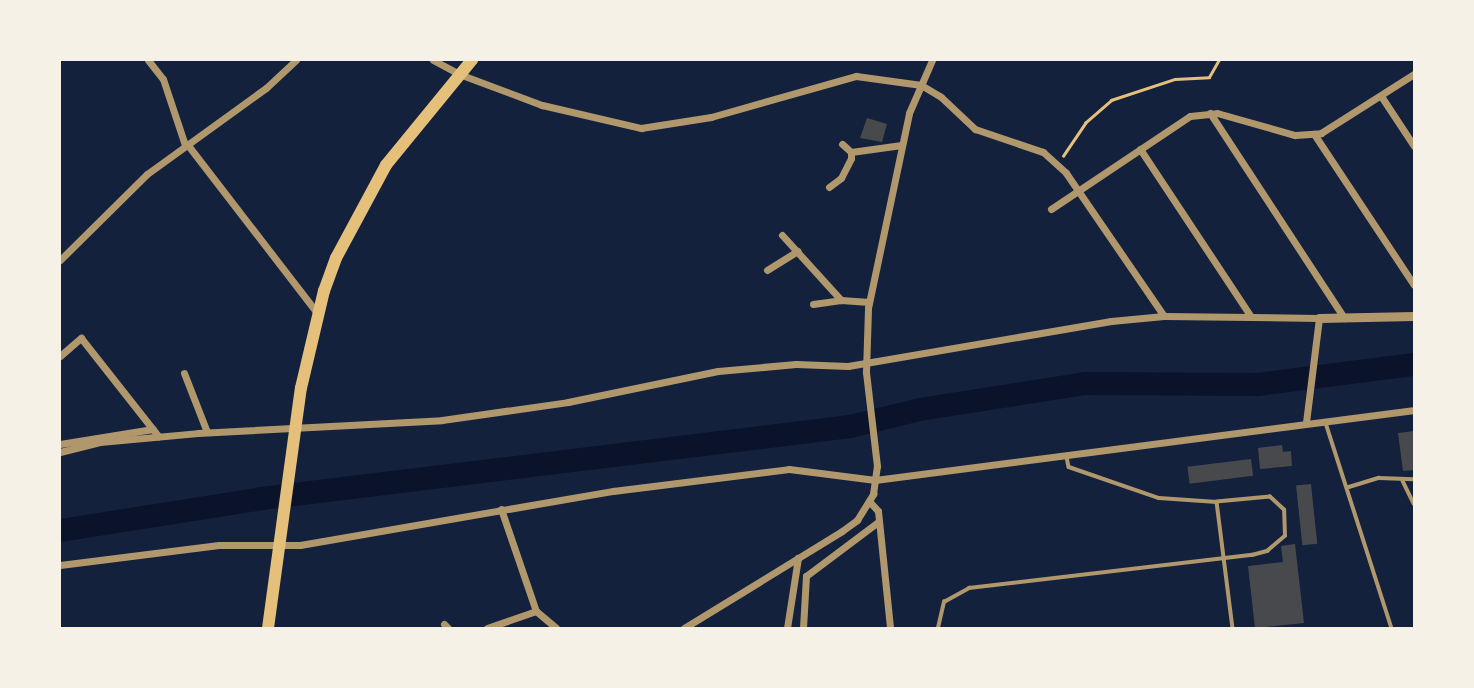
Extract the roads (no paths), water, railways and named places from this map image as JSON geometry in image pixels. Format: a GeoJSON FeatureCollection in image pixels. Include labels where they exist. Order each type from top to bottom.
{"type":"FeatureCollection","features":[{"type":"Feature","properties":{"kind":"highway"},"geometry":{"type":"LineString","coordinates":[[268,628],[296,428],[317,313],[336,258],[365,200],[414,126],[472,60]]}},
{"type":"Feature","properties":{"kind":"street"},"geometry":{"type":"LineString","coordinates":[[148,60],[163,79],[186,145],[317,313]]}},
{"type":"Feature","properties":{"kind":"street"},"geometry":{"type":"LineString","coordinates":[[60,260],[147,174],[267,88],[296,60]]}},
{"type":"Feature","properties":{"kind":"street"},"geometry":{"type":"LineString","coordinates":[[433,60],[459,74],[542,105],[641,128],[711,117],[856,76],[921,85],[942,97],[975,129],[1043,152],[1057,165],[1164,316]]}},
{"type":"Feature","properties":{"kind":"street"},"geometry":{"type":"LineString","coordinates":[[684,628],[857,520],[869,501],[877,466],[866,372],[869,303],[902,145],[932,60]]}},
{"type":"Feature","properties":{"kind":"street"},"geometry":{"type":"LineString","coordinates":[[1051,209],[1190,116],[1210,113],[1295,135],[1314,134],[1415,74]]}},
{"type":"Feature","properties":{"kind":"street"},"geometry":{"type":"LineString","coordinates":[[1381,96],[1415,146]]}},
{"type":"Feature","properties":{"kind":"street"},"geometry":{"type":"LineString","coordinates":[[1210,113],[1344,318]]}},
{"type":"Feature","properties":{"kind":"street"},"geometry":{"type":"LineString","coordinates":[[1314,134],[1415,285]]}},
{"type":"Feature","properties":{"kind":"street"},"geometry":{"type":"LineString","coordinates":[[842,144],[852,152],[902,145]]}},
{"type":"Feature","properties":{"kind":"street"},"geometry":{"type":"LineString","coordinates":[[1140,149],[1251,317]]}},
{"type":"Feature","properties":{"kind":"street"},"geometry":{"type":"LineString","coordinates":[[829,187],[841,178],[852,152]]}},
{"type":"Feature","properties":{"kind":"street"},"geometry":{"type":"LineString","coordinates":[[782,235],[841,300]]}},
{"type":"Feature","properties":{"kind":"street"},"geometry":{"type":"LineString","coordinates":[[766,270],[797,251]]}},
{"type":"Feature","properties":{"kind":"street"},"geometry":{"type":"LineString","coordinates":[[813,304],[841,300],[869,303]]}},
{"type":"Feature","properties":{"kind":"street"},"geometry":{"type":"LineString","coordinates":[[60,444],[155,433],[368,427],[442,420],[568,402],[718,371],[866,362],[1111,321],[1164,316],[1415,316]]}},
{"type":"Feature","properties":{"kind":"street"},"geometry":{"type":"LineString","coordinates":[[1306,423],[1319,318]]}},
{"type":"Feature","properties":{"kind":"street"},"geometry":{"type":"LineString","coordinates":[[60,356],[80,338],[155,433]]}},
{"type":"Feature","properties":{"kind":"street"},"geometry":{"type":"LineString","coordinates":[[184,373],[207,432]]}},
{"type":"Feature","properties":{"kind":"street"},"geometry":{"type":"LineString","coordinates":[[60,565],[219,545],[281,543],[789,469],[875,480],[1415,410]]}},
{"type":"Feature","properties":{"kind":"street"},"geometry":{"type":"LineString","coordinates":[[60,452],[155,433]]}},
{"type":"Feature","properties":{"kind":"street"},"geometry":{"type":"LineString","coordinates":[[869,501],[878,511],[890,628]]}},
{"type":"Feature","properties":{"kind":"street"},"geometry":{"type":"LineString","coordinates":[[501,509],[536,611],[556,628]]}},
{"type":"Feature","properties":{"kind":"street"},"geometry":{"type":"LineString","coordinates":[[803,628],[806,576],[878,522]]}},
{"type":"Feature","properties":{"kind":"street"},"geometry":{"type":"LineString","coordinates":[[787,628],[798,558]]}},
{"type":"Feature","properties":{"kind":"street"},"geometry":{"type":"LineString","coordinates":[[487,628],[536,611]]}},
{"type":"Feature","properties":{"kind":"lane"},"geometry":{"type":"LineString","coordinates":[[1326,421],[1392,628]]}},
{"type":"Feature","properties":{"kind":"lane"},"geometry":{"type":"LineString","coordinates":[[938,628],[944,602],[969,588],[1259,554],[1279,543],[1286,530],[1284,510],[1270,497],[1217,502],[1158,498],[1069,467],[1067,454]]}},
{"type":"Feature","properties":{"kind":"lane"},"geometry":{"type":"LineString","coordinates":[[1349,487],[1379,478],[1403,481],[1415,479]]}},
{"type":"Feature","properties":{"kind":"lane"},"geometry":{"type":"LineString","coordinates":[[1403,481],[1415,504]]}},
{"type":"Feature","properties":{"kind":"lane"},"geometry":{"type":"LineString","coordinates":[[1217,502],[1233,628]]}},
{"type":"Feature","properties":{"kind":"waterway"},"geometry":{"type":"LineString","coordinates":[[60,530],[261,498],[850,426],[919,409],[1085,383],[1257,384],[1414,364]]}}]}
